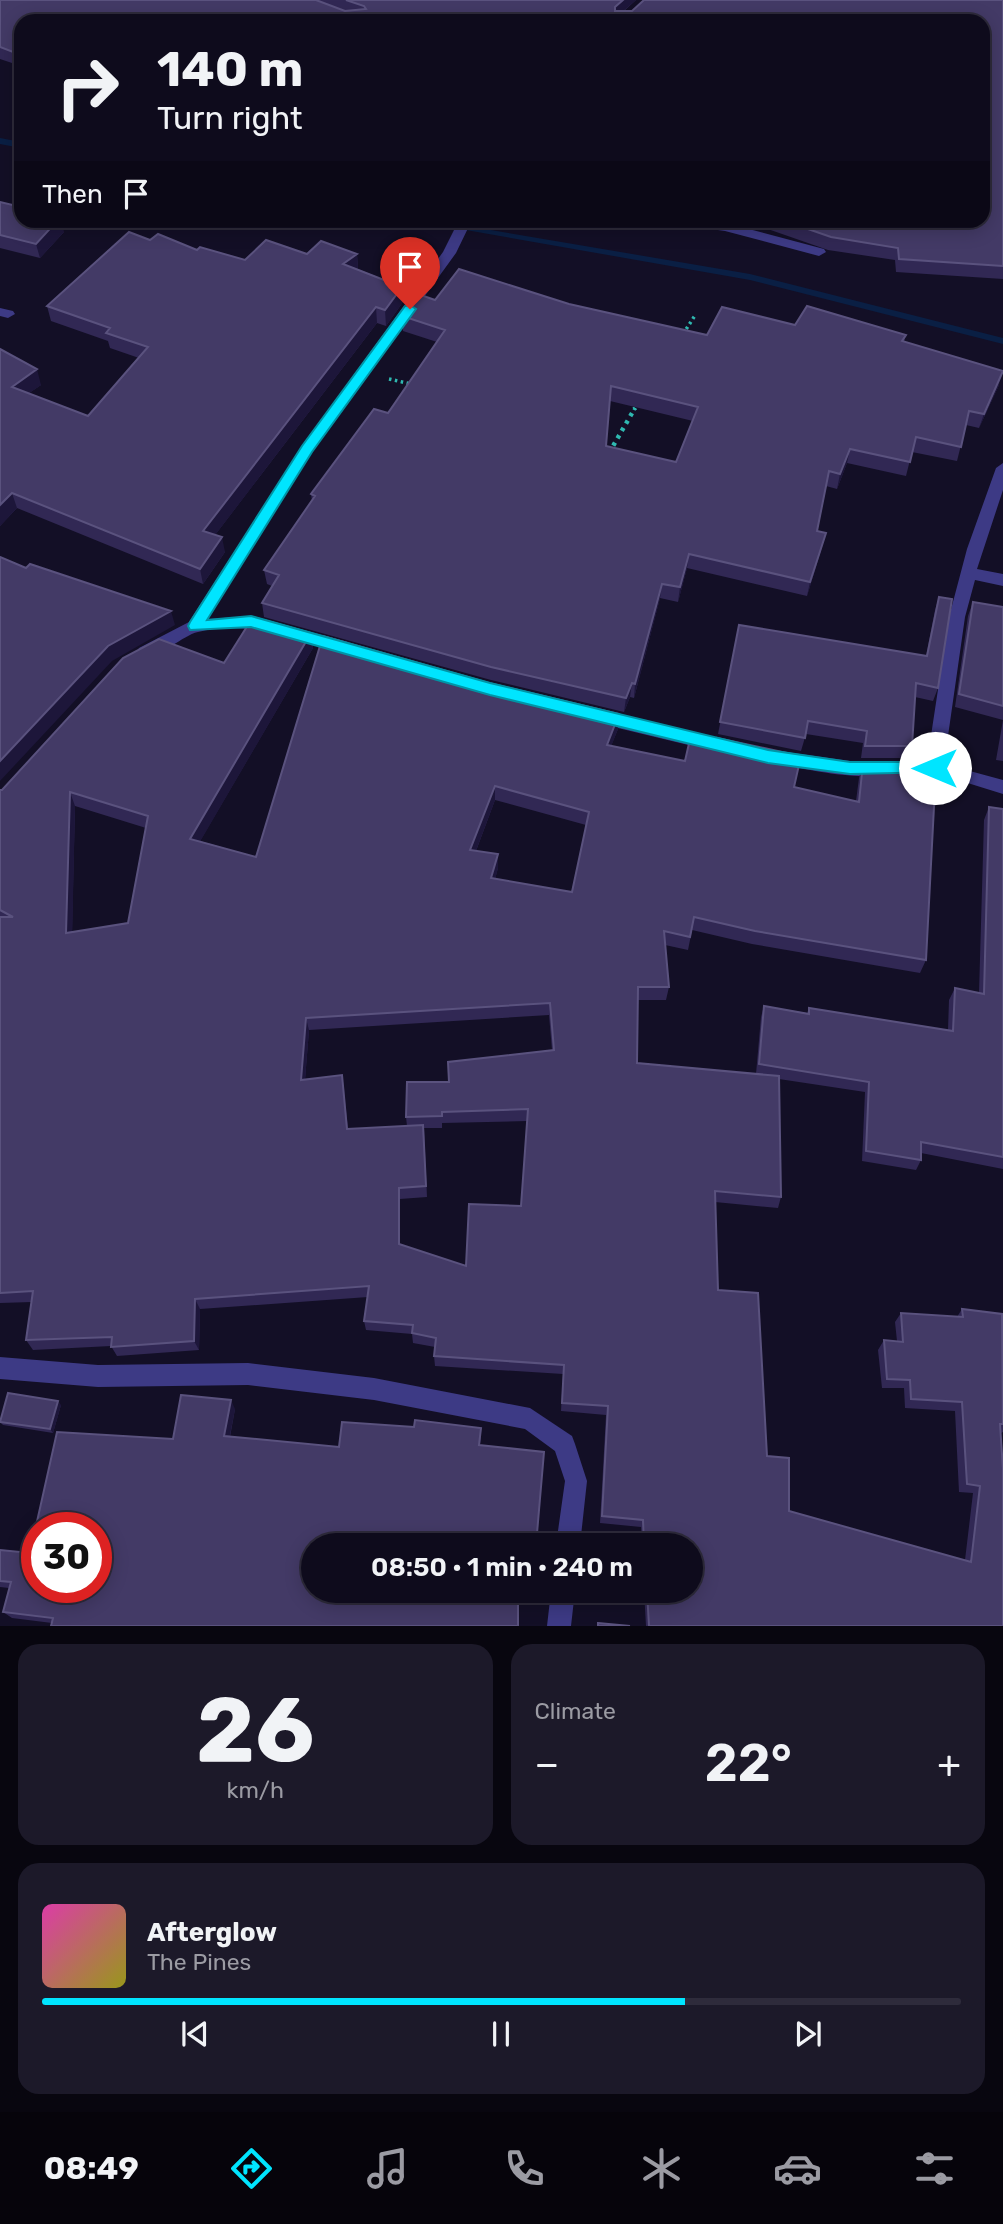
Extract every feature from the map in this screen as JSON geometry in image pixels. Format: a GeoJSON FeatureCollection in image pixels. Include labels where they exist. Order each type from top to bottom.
{"type":"FeatureCollection","features":[{"type":"Feature","properties":{"kind":"street"},"geometry":{"type":"LineString","coordinates":[[195,626],[307,449],[449,253],[462,228]]}},
{"type":"Feature","properties":{"kind":"street"},"geometry":{"type":"LineString","coordinates":[[733,228],[819,252]]}},
{"type":"Feature","properties":{"kind":"street"},"geometry":{"type":"LineString","coordinates":[[935,768],[957,617],[968,573],[1003,468]]}},
{"type":"Feature","properties":{"kind":"street"},"geometry":{"type":"LineString","coordinates":[[968,573],[1003,580]]}},
{"type":"Feature","properties":{"kind":"street"},"geometry":{"type":"LineString","coordinates":[[131,660],[195,626],[251,622],[362,652]]}},
{"type":"Feature","properties":{"kind":"street"},"geometry":{"type":"LineString","coordinates":[[584,713],[768,757],[850,768],[935,768],[1003,787]]}},
{"type":"Feature","properties":{"kind":"street"},"geometry":{"type":"LineString","coordinates":[[0,1368],[98,1376],[248,1374],[374,1389],[530,1419],[564,1444],[576,1481],[570,1533]]}},
{"type":"Feature","properties":{"kind":"street"},"geometry":{"type":"LineString","coordinates":[[559,1626],[562,1603]]}},
{"type":"Feature","properties":{"kind":"path"},"geometry":{"type":"LineString","coordinates":[[682,336],[696,314]]}},
{"type":"Feature","properties":{"kind":"path"},"geometry":{"type":"LineString","coordinates":[[365,372],[418,386]]}},
{"type":"Feature","properties":{"kind":"path"},"geometry":{"type":"LineString","coordinates":[[604,462],[639,400]]}},
{"type":"Feature","properties":{"kind":"building"},"geometry":{"type":"Polygon","coordinates":[[[0,0],[316,0],[345,11],[366,9],[346,0],[623,0],[615,7],[615,11],[632,11],[644,0],[1003,0],[1003,266],[899,259],[898,248],[831,237],[805,228],[990,228],[990,14],[14,14],[14,52],[0,47],[0,0]]]}},
{"type":"Feature","properties":{"kind":"building"},"geometry":{"type":"Polygon","coordinates":[[[0,202],[14,205],[14,228],[51,228],[36,244],[0,235],[0,202]]]}},
{"type":"Feature","properties":{"kind":"building"},"geometry":{"type":"Polygon","coordinates":[[[129,232],[150,240],[158,234],[197,250],[200,247],[245,260],[266,240],[307,254],[321,241],[357,254],[343,264],[402,287],[385,310],[376,307],[203,531],[222,537],[200,569],[12,493],[0,505],[0,349],[37,369],[12,387],[88,416],[148,347],[106,333],[110,328],[47,306],[129,232]]]}},
{"type":"Feature","properties":{"kind":"building"},"geometry":{"type":"Polygon","coordinates":[[[459,269],[569,304],[707,335],[722,307],[795,325],[807,306],[906,335],[902,341],[1003,371],[984,414],[969,411],[961,447],[916,437],[910,462],[850,449],[840,474],[829,471],[817,531],[826,533],[810,582],[689,554],[680,587],[662,584],[635,684],[632,683],[626,698],[491,667],[262,603],[279,575],[264,570],[315,496],[311,494],[374,409],[388,413],[445,330],[402,316],[418,294],[435,300],[459,269]],[[611,386],[606,446],[676,462],[698,407],[611,386]]]}},
{"type":"Feature","properties":{"kind":"building"},"geometry":{"type":"Polygon","coordinates":[[[0,557],[26,568],[30,564],[171,611],[108,646],[0,761],[0,557]]]}},
{"type":"Feature","properties":{"kind":"building"},"geometry":{"type":"Polygon","coordinates":[[[939,597],[952,599],[938,688],[916,683],[912,746],[865,746],[867,731],[808,721],[805,738],[720,722],[739,625],[927,656],[939,597]]]}},
{"type":"Feature","properties":{"kind":"building"},"geometry":{"type":"Polygon","coordinates":[[[973,602],[1003,607],[1003,706],[959,694],[973,602]]]}},
{"type":"Feature","properties":{"kind":"building"},"geometry":{"type":"Polygon","coordinates":[[[253,617],[311,633],[190,839],[256,857],[323,636],[489,683],[619,714],[607,745],[685,761],[690,739],[716,745],[717,738],[801,756],[794,787],[859,802],[863,763],[912,763],[936,768],[926,960],[755,931],[694,917],[690,937],[664,931],[669,987],[638,987],[637,1063],[779,1076],[781,1197],[715,1191],[718,1290],[758,1293],[767,1456],[789,1458],[789,1511],[971,1562],[980,1486],[967,1484],[962,1402],[911,1399],[910,1380],[887,1379],[884,1340],[903,1342],[901,1313],[963,1317],[962,1309],[1002,1314],[1003,1424],[1000,1424],[1003,1469],[1003,1626],[649,1626],[648,1603],[703,1603],[703,1533],[644,1533],[643,1520],[602,1516],[608,1406],[562,1403],[564,1365],[434,1356],[436,1338],[412,1333],[413,1325],[364,1321],[369,1286],[195,1299],[194,1341],[111,1347],[112,1337],[26,1340],[33,1291],[0,1293],[0,917],[13,917],[0,910],[0,790],[123,658],[159,639],[224,663],[253,617]],[[495,786],[470,850],[498,854],[491,878],[572,892],[589,812],[495,786]],[[70,792],[66,933],[128,923],[148,816],[70,792]],[[550,1003],[306,1018],[301,1080],[342,1075],[347,1129],[423,1125],[426,1186],[399,1188],[399,1244],[466,1266],[469,1204],[521,1206],[528,1109],[442,1112],[442,1116],[406,1117],[407,1082],[449,1082],[448,1062],[554,1050],[550,1003]]]}},
{"type":"Feature","properties":{"kind":"building"},"geometry":{"type":"Polygon","coordinates":[[[989,807],[1003,809],[1003,1157],[921,1142],[921,1160],[866,1151],[869,1082],[759,1064],[764,1006],[809,1014],[809,1008],[953,1031],[955,988],[984,994],[989,807]]]}},
{"type":"Feature","properties":{"kind":"building"},"geometry":{"type":"Polygon","coordinates":[[[8,1393],[58,1401],[50,1429],[0,1422],[8,1393]]]}},
{"type":"Feature","properties":{"kind":"building"},"geometry":{"type":"Polygon","coordinates":[[[181,1395],[231,1400],[224,1436],[339,1447],[342,1422],[414,1427],[415,1420],[481,1428],[479,1445],[544,1452],[537,1533],[301,1533],[301,1603],[518,1603],[518,1626],[51,1626],[53,1618],[3,1612],[11,1582],[0,1581],[0,1550],[21,1552],[21,1603],[112,1603],[112,1512],[39,1512],[57,1432],[173,1439],[181,1395]]]}},
{"type":"Feature","properties":{"kind":"building"},"geometry":{"type":"Polygon","coordinates":[[[598,1623],[630,1626],[598,1626],[598,1623]]]}},
{"type":"Feature","properties":{"kind":"waterway"},"geometry":{"type":"LineString","coordinates":[[0,141],[14,144]]}},
{"type":"Feature","properties":{"kind":"waterway"},"geometry":{"type":"LineString","coordinates":[[460,228],[750,277],[1003,341]]}},
{"type":"Feature","properties":{"kind":"route"},"geometry":{"type":"LineString","coordinates":[[410,309],[307,449],[195,626],[251,622],[490,689],[768,757],[850,768],[935,768]]}}]}
